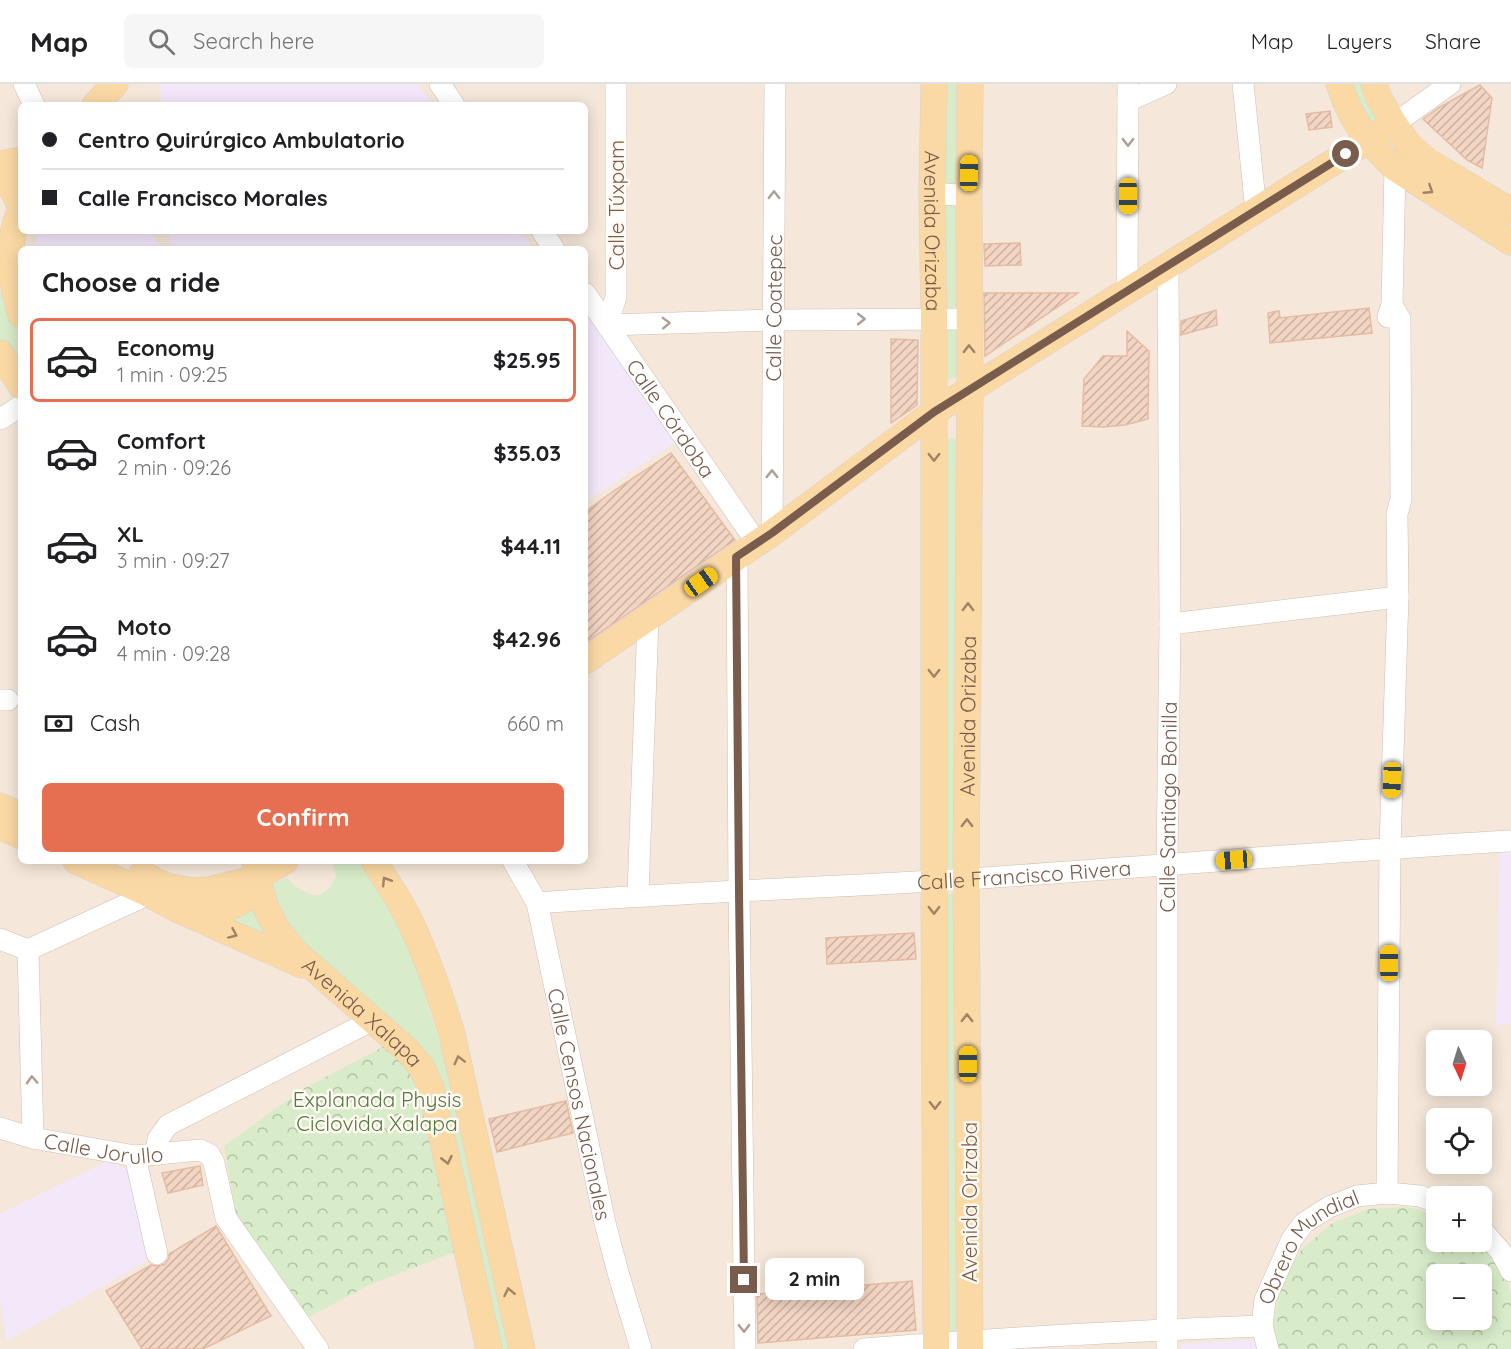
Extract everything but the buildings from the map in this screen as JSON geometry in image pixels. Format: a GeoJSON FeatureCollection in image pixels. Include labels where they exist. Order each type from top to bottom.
{"type":"FeatureCollection","features":[{"type":"Feature","properties":{"kind":"main road"},"geometry":{"type":"LineString","coordinates":[[99,102],[115,84]]}},
{"type":"Feature","properties":{"kind":"main road","name":"Avenida Orizaba"},"geometry":{"type":"LineString","coordinates":[[934,84],[932,194],[936,1346]]}},
{"type":"Feature","properties":{"kind":"main road","name":"Avenida Orizaba"},"geometry":{"type":"LineString","coordinates":[[970,84],[966,879],[970,1346]]}},
{"type":"Feature","properties":{"kind":"main road"},"geometry":{"type":"LineString","coordinates":[[1339,84],[1350,112],[1380,154],[1395,168],[1511,242]]}},
{"type":"Feature","properties":{"kind":"main road"},"geometry":{"type":"LineString","coordinates":[[1374,84],[1379,98],[1409,145],[1427,161],[1511,211]]}},
{"type":"Feature","properties":{"kind":"main road"},"geometry":{"type":"LineString","coordinates":[[588,659],[755,544],[934,412],[1394,124]]}},
{"type":"Feature","properties":{"kind":"main road"},"geometry":{"type":"LineString","coordinates":[[0,164],[18,161]]}},
{"type":"Feature","properties":{"kind":"main road"},"geometry":{"type":"LineString","coordinates":[[0,178],[14,192],[18,201]]}},
{"type":"Feature","properties":{"kind":"main road"},"geometry":{"type":"LineString","coordinates":[[18,217],[5,281],[18,309]]}},
{"type":"Feature","properties":{"kind":"main road"},"geometry":{"type":"LineString","coordinates":[[0,353],[18,381]]}},
{"type":"Feature","properties":{"kind":"main road"},"geometry":{"type":"LineString","coordinates":[[0,806],[18,815]]}},
{"type":"Feature","properties":{"kind":"main road"},"geometry":{"type":"LineString","coordinates":[[0,826],[18,835]]}},
{"type":"Feature","properties":{"kind":"main road"},"geometry":{"type":"LineString","coordinates":[[83,864],[320,973]]}},
{"type":"Feature","properties":{"kind":"main road"},"geometry":{"type":"LineString","coordinates":[[120,864],[166,886],[192,891],[209,890],[275,864]]}},
{"type":"Feature","properties":{"kind":"main road","name":"Avenida Xalapa"},"geometry":{"type":"LineString","coordinates":[[376,864],[407,914],[439,990],[452,1034],[522,1349]]}},
{"type":"Feature","properties":{"kind":"main road"},"geometry":{"type":"LineString","coordinates":[[179,910],[197,912],[217,910],[239,903],[251,894],[256,870]]}},
{"type":"Feature","properties":{"kind":"main road","name":"Avenida Xalapa"},"geometry":{"type":"LineString","coordinates":[[256,870],[265,906],[278,931],[295,952],[409,1052],[422,1068],[431,1088],[489,1349]]}},
{"type":"Feature","properties":{"kind":"street"},"geometry":{"type":"LineString","coordinates":[[24,84],[33,102]]}},
{"type":"Feature","properties":{"kind":"street"},"geometry":{"type":"LineString","coordinates":[[440,84],[452,102]]}},
{"type":"Feature","properties":{"kind":"street","name":"Calle Túxpam"},"geometry":{"type":"LineString","coordinates":[[607,325],[616,297],[616,84]]}},
{"type":"Feature","properties":{"kind":"street","name":"Calle Coatepec"},"geometry":{"type":"LineString","coordinates":[[745,1349],[739,891],[755,544],[773,320],[775,84]]}},
{"type":"Feature","properties":{"kind":"street"},"geometry":{"type":"LineString","coordinates":[[1127,291],[1128,92],[1166,84]]}},
{"type":"Feature","properties":{"kind":"street"},"geometry":{"type":"LineString","coordinates":[[1243,84],[1256,211]]}},
{"type":"Feature","properties":{"kind":"street"},"geometry":{"type":"LineString","coordinates":[[1394,124],[1450,84]]}},
{"type":"Feature","properties":{"kind":"street"},"geometry":{"type":"LineString","coordinates":[[1387,1192],[1390,848],[1398,597],[1397,514],[1401,499],[1400,319],[1392,305],[1395,168]]}},
{"type":"Feature","properties":{"kind":"street"},"geometry":{"type":"LineString","coordinates":[[932,194],[969,196]]}},
{"type":"Feature","properties":{"kind":"street","name":"Calle Santiago Bonilla"},"geometry":{"type":"LineString","coordinates":[[1167,1339],[1167,865],[1170,624],[1168,266]]}},
{"type":"Feature","properties":{"kind":"street","name":"Calle Córdoba"},"geometry":{"type":"LineString","coordinates":[[588,297],[755,544]]}},
{"type":"Feature","properties":{"kind":"street"},"geometry":{"type":"LineString","coordinates":[[607,325],[773,320],[969,319]]}},
{"type":"Feature","properties":{"kind":"street"},"geometry":{"type":"LineString","coordinates":[[0,419],[18,408]]}},
{"type":"Feature","properties":{"kind":"street"},"geometry":{"type":"LineString","coordinates":[[1170,624],[1398,597]]}},
{"type":"Feature","properties":{"kind":"street"},"geometry":{"type":"LineString","coordinates":[[638,895],[648,619]]}},
{"type":"Feature","properties":{"kind":"street","name":"Calle Francisco Rivera"},"geometry":{"type":"LineString","coordinates":[[537,903],[638,895],[966,879],[1511,841]]}},
{"type":"Feature","properties":{"kind":"street","name":"Calle Censos Nacionales"},"geometry":{"type":"LineString","coordinates":[[515,864],[537,903],[604,1223],[641,1349]]}},
{"type":"Feature","properties":{"kind":"street"},"geometry":{"type":"LineString","coordinates":[[0,939],[28,950],[149,894]]}},
{"type":"Feature","properties":{"kind":"street"},"geometry":{"type":"LineString","coordinates":[[28,950],[33,1138]]}},
{"type":"Feature","properties":{"kind":"street"},"geometry":{"type":"LineString","coordinates":[[156,1155],[158,1138],[168,1125],[373,1020]]}},
{"type":"Feature","properties":{"kind":"street","name":"Calle Jorullo"},"geometry":{"type":"LineString","coordinates":[[0,1128],[33,1138],[135,1156],[200,1150],[210,1155],[214,1163],[225,1218],[318,1349]]}},
{"type":"Feature","properties":{"kind":"street"},"geometry":{"type":"LineString","coordinates":[[135,1156],[157,1254]]}},
{"type":"Feature","properties":{"kind":"street","name":"Obrero Mundial"},"geometry":{"type":"LineString","coordinates":[[1268,1349],[1262,1326],[1264,1300],[1292,1239],[1304,1223],[1329,1207],[1357,1196],[1387,1192],[1426,1198]]}},
{"type":"Feature","properties":{"kind":"street"},"geometry":{"type":"LineString","coordinates":[[1492,1242],[1501,1252],[1511,1271]]}},
{"type":"Feature","properties":{"kind":"street"},"geometry":{"type":"LineString","coordinates":[[864,1349],[1167,1339],[1262,1326]]}},
{"type":"Feature","properties":{"kind":"shaded area"},"geometry":{"type":"Polygon","coordinates":[[[0,84],[1511,84],[1511,1349],[0,1349],[0,84]]]}},
{"type":"Feature","properties":{"kind":"shaded area"},"geometry":{"type":"Polygon","coordinates":[[[160,84],[418,84],[431,102],[161,102],[160,84]]]}},
{"type":"Feature","properties":{"kind":"shaded area"},"geometry":{"type":"Polygon","coordinates":[[[39,234],[152,234],[161,246],[33,246],[39,234]]]}},
{"type":"Feature","properties":{"kind":"shaded area"},"geometry":{"type":"Polygon","coordinates":[[[169,234],[522,234],[531,246],[170,246],[169,234]]]}},
{"type":"Feature","properties":{"kind":"shaded area"},"geometry":{"type":"Polygon","coordinates":[[[588,308],[678,441],[588,500],[588,308]]]}},
{"type":"Feature","properties":{"kind":"shaded area"},"geometry":{"type":"Polygon","coordinates":[[[1511,847],[1511,1024],[1496,1025],[1500,848],[1511,847]]]}},
{"type":"Feature","properties":{"kind":"shaded area"},"geometry":{"type":"Polygon","coordinates":[[[108,1161],[133,1172],[150,1259],[7,1341],[0,1301],[0,1214],[108,1161]]]}},
{"type":"Feature","properties":{"kind":"shaded area"},"geometry":{"type":"Polygon","coordinates":[[[1259,1339],[1261,1349],[1181,1349],[1181,1344],[1259,1339]]]}},
{"type":"Feature","properties":{"kind":"green space"},"geometry":{"type":"Polygon","coordinates":[[[940,84],[959,84],[960,188],[940,187],[940,84]]]}},
{"type":"Feature","properties":{"kind":"green space"},"geometry":{"type":"Polygon","coordinates":[[[1346,84],[1361,84],[1366,100],[1379,120],[1369,129],[1346,84]]]}},
{"type":"Feature","properties":{"kind":"green space"},"geometry":{"type":"Polygon","coordinates":[[[946,199],[962,200],[961,314],[943,313],[946,199]]]}},
{"type":"Feature","properties":{"kind":"green space"},"geometry":{"type":"Polygon","coordinates":[[[9,289],[18,316],[18,372],[0,344],[0,293],[9,289]]]}},
{"type":"Feature","properties":{"kind":"green space"},"geometry":{"type":"Polygon","coordinates":[[[947,327],[967,327],[968,376],[948,379],[947,327]]]}},
{"type":"Feature","properties":{"kind":"green space"},"geometry":{"type":"Polygon","coordinates":[[[940,439],[960,439],[961,868],[943,868],[940,439]]]}},
{"type":"Feature","properties":{"kind":"green space"},"geometry":{"type":"Polygon","coordinates":[[[333,864],[366,864],[405,931],[449,1072],[494,1242],[509,1349],[494,1349],[434,1078],[342,988],[278,915],[270,886],[286,878],[306,893],[319,895],[331,886],[336,876],[333,864]]]}},
{"type":"Feature","properties":{"kind":"green space"},"geometry":{"type":"Polygon","coordinates":[[[940,894],[960,894],[961,1332],[940,1333],[940,894]]]}},
{"type":"Feature","properties":{"kind":"green space"},"geometry":{"type":"Polygon","coordinates":[[[250,903],[284,957],[213,923],[250,903]]]}},
{"type":"Feature","properties":{"kind":"green space","name":"Explanada Physis Ciclovida Xalapa"},"geometry":{"type":"Polygon","coordinates":[[[398,1039],[419,1064],[465,1248],[369,1285],[301,1321],[261,1265],[235,1210],[224,1146],[303,1089],[398,1039]]]}},
{"type":"Feature","properties":{"kind":"green space"},"geometry":{"type":"Polygon","coordinates":[[[1408,1207],[1426,1212],[1426,1252],[1489,1252],[1505,1273],[1511,1294],[1511,1349],[1276,1349],[1273,1323],[1281,1284],[1301,1250],[1331,1224],[1368,1209],[1408,1207]]]}},
{"type":"Feature","properties":{"kind":"route"},"geometry":{"type":"LineString","coordinates":[[744,1280],[736,557],[772,533],[934,412],[1346,154]]}}]}
